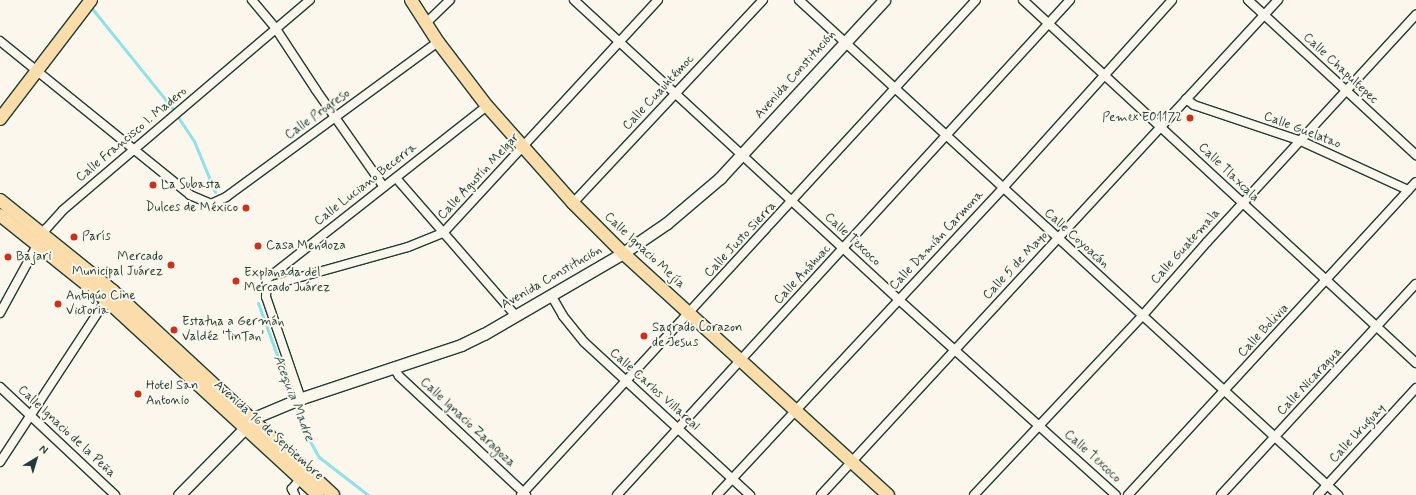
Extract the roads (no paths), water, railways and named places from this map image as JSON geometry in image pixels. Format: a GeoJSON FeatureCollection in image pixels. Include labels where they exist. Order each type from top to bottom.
{"type":"FeatureCollection","features":[{"type":"Feature","properties":{"kind":"main road"},"geometry":{"type":"LineString","coordinates":[[0,119],[91,0]]}},
{"type":"Feature","properties":{"kind":"main road","name":"Calle Ignacio Mejía"},"geometry":{"type":"LineString","coordinates":[[410,0],[438,42],[487,106],[522,148],[573,203],[623,253],[690,312],[888,495]]}},
{"type":"Feature","properties":{"kind":"main road","name":"Avenida 16 de Septiembre"},"geometry":{"type":"LineString","coordinates":[[0,200],[41,239],[110,296],[248,425],[300,479],[318,495]]}},
{"type":"Feature","properties":{"kind":"main road","name":"Avenida 16 de Septiembre"},"geometry":{"type":"LineString","coordinates":[[0,215],[41,239]]}},
{"type":"Feature","properties":{"kind":"main road","name":"Avenida 16 de Septiembre"},"geometry":{"type":"LineString","coordinates":[[248,425],[333,495]]}},
{"type":"Feature","properties":{"kind":"street"},"geometry":{"type":"LineString","coordinates":[[252,0],[276,29],[335,117],[384,186]]}},
{"type":"Feature","properties":{"kind":"street","name":"Calle Francisco I. Madero"},"geometry":{"type":"LineString","coordinates":[[0,313],[41,239],[63,210],[310,0]]}},
{"type":"Feature","properties":{"kind":"street"},"geometry":{"type":"LineString","coordinates":[[426,23],[450,0]]}},
{"type":"Feature","properties":{"kind":"street","name":"Calle Texcoco"},"geometry":{"type":"LineString","coordinates":[[574,0],[843,249],[1116,495]]}},
{"type":"Feature","properties":{"kind":"street","name":"Calle Agustín Melgar"},"geometry":{"type":"LineString","coordinates":[[265,287],[408,247],[443,233],[658,0]]}},
{"type":"Feature","properties":{"kind":"street","name":"Calle Cuauhtémoc"},"geometry":{"type":"LineString","coordinates":[[573,203],[763,0]]}},
{"type":"Feature","properties":{"kind":"street","name":"Calle Coyoacán"},"geometry":{"type":"LineString","coordinates":[[799,0],[846,41],[1002,189],[1338,495]]}},
{"type":"Feature","properties":{"kind":"street","name":"Avenida Constitución"},"geometry":{"type":"LineString","coordinates":[[179,495],[248,425],[284,405],[461,344],[516,316],[623,253],[690,205],[742,155],[884,0]]}},
{"type":"Feature","properties":{"kind":"street","name":"Calle Justo Sierra"},"geometry":{"type":"LineString","coordinates":[[523,494],[793,202],[976,0]]}},
{"type":"Feature","properties":{"kind":"street","name":"Calle Tlaxcala"},"geometry":{"type":"LineString","coordinates":[[1023,0],[1105,74],[1242,203],[1416,363]]}},
{"type":"Feature","properties":{"kind":"street","name":"Calle Anáhuac"},"geometry":{"type":"LineString","coordinates":[[617,495],[947,137],[1070,0]]}},
{"type":"Feature","properties":{"kind":"street","name":"Calle Damián Carmona"},"geometry":{"type":"LineString","coordinates":[[717,495],[795,409],[1002,189],[1172,0]]}},
{"type":"Feature","properties":{"kind":"street","name":"Calle Chapultepec"},"geometry":{"type":"LineString","coordinates":[[1248,0],[1416,155]]}},
{"type":"Feature","properties":{"kind":"street","name":"Calle 5 de Mayo"},"geometry":{"type":"LineString","coordinates":[[821,495],[1278,0]]}},
{"type":"Feature","properties":{"kind":"street","name":"Calle Guatemala"},"geometry":{"type":"LineString","coordinates":[[974,495],[1142,315],[1242,203],[1416,15]]}},
{"type":"Feature","properties":{"kind":"street"},"geometry":{"type":"LineString","coordinates":[[0,41],[134,150]]}},
{"type":"Feature","properties":{"kind":"street","name":"Calle Progreso"},"geometry":{"type":"LineString","coordinates":[[134,150],[190,195],[210,204],[226,197],[438,42]]}},
{"type":"Feature","properties":{"kind":"street","name":"Calle Guelatao"},"geometry":{"type":"LineString","coordinates":[[1186,99],[1194,105],[1301,141],[1408,190]]}},
{"type":"Feature","properties":{"kind":"street","name":"Calle Luciano Becerra"},"geometry":{"type":"LineString","coordinates":[[265,287],[271,274],[487,106]]}},
{"type":"Feature","properties":{"kind":"street"},"geometry":{"type":"LineString","coordinates":[[396,178],[516,316]]}},
{"type":"Feature","properties":{"kind":"street","name":"Calle Bolivia"},"geometry":{"type":"LineString","coordinates":[[1128,495],[1416,182]]}},
{"type":"Feature","properties":{"kind":"street","name":"Calle Nicaragua"},"geometry":{"type":"LineString","coordinates":[[1221,495],[1416,284]]}},
{"type":"Feature","properties":{"kind":"street"},"geometry":{"type":"LineString","coordinates":[[265,287],[300,399]]}},
{"type":"Feature","properties":{"kind":"street","name":"Calle Carlos Villareal"},"geometry":{"type":"LineString","coordinates":[[552,295],[572,329],[750,495]]}},
{"type":"Feature","properties":{"kind":"street"},"geometry":{"type":"LineString","coordinates":[[0,462],[29,415],[110,296]]}},
{"type":"Feature","properties":{"kind":"street","name":"Calle Ignacio Zaragoza"},"geometry":{"type":"LineString","coordinates":[[393,367],[399,376],[523,494]]}},
{"type":"Feature","properties":{"kind":"street","name":"Calle Ignacio de la Peña"},"geometry":{"type":"LineString","coordinates":[[0,387],[115,495]]}},
{"type":"Feature","properties":{"kind":"street","name":"Calle Uruguay"},"geometry":{"type":"LineString","coordinates":[[1318,495],[1416,388]]}},
{"type":"Feature","properties":{"kind":"street"},"geometry":{"type":"LineString","coordinates":[[291,493],[300,479]]}},
{"type":"Feature","properties":{"kind":"waterway"},"geometry":{"type":"LineString","coordinates":[[90,6],[170,105],[194,141],[215,192]]}},
{"type":"Feature","properties":{"kind":"waterway","name":"Acequia Madre"},"geometry":{"type":"LineString","coordinates":[[258,303],[293,399]]}},
{"type":"Feature","properties":{"kind":"waterway","name":"Acequia Madre"},"geometry":{"type":"LineString","coordinates":[[295,404],[306,434],[319,457],[368,495]]}},
{"type":"Feature","properties":{"kind":"place","name":"Pemex E01172"},"geometry":{"type":"Point","coordinates":[1190,118]}},
{"type":"Feature","properties":{"kind":"place","name":"La Subasta"},"geometry":{"type":"Point","coordinates":[153,185]}},
{"type":"Feature","properties":{"kind":"place","name":"Dulces de México"},"geometry":{"type":"Point","coordinates":[246,208]}},
{"type":"Feature","properties":{"kind":"place","name":"París"},"geometry":{"type":"Point","coordinates":[74,237]}},
{"type":"Feature","properties":{"kind":"place","name":"Casa Mendoza"},"geometry":{"type":"Point","coordinates":[258,246]}},
{"type":"Feature","properties":{"kind":"place","name":"Bajari"},"geometry":{"type":"Point","coordinates":[8,257]}},
{"type":"Feature","properties":{"kind":"place","name":"Mercado Municipal Juárez"},"geometry":{"type":"Point","coordinates":[171,265]}},
{"type":"Feature","properties":{"kind":"place","name":"Explanada del Mercado Juárez"},"geometry":{"type":"Point","coordinates":[236,281]}},
{"type":"Feature","properties":{"kind":"place","name":"Antigúo Cine Victoria"},"geometry":{"type":"Point","coordinates":[58,304]}},
{"type":"Feature","properties":{"kind":"place","name":"Estatua a Germán Valdéz 'TinTan'"},"geometry":{"type":"Point","coordinates":[174,330]}},
{"type":"Feature","properties":{"kind":"place","name":"Sagrado Corazon de Jesus"},"geometry":{"type":"Point","coordinates":[644,336]}},
{"type":"Feature","properties":{"kind":"place","name":"Hotel San Antonio"},"geometry":{"type":"Point","coordinates":[138,394]}}]}
